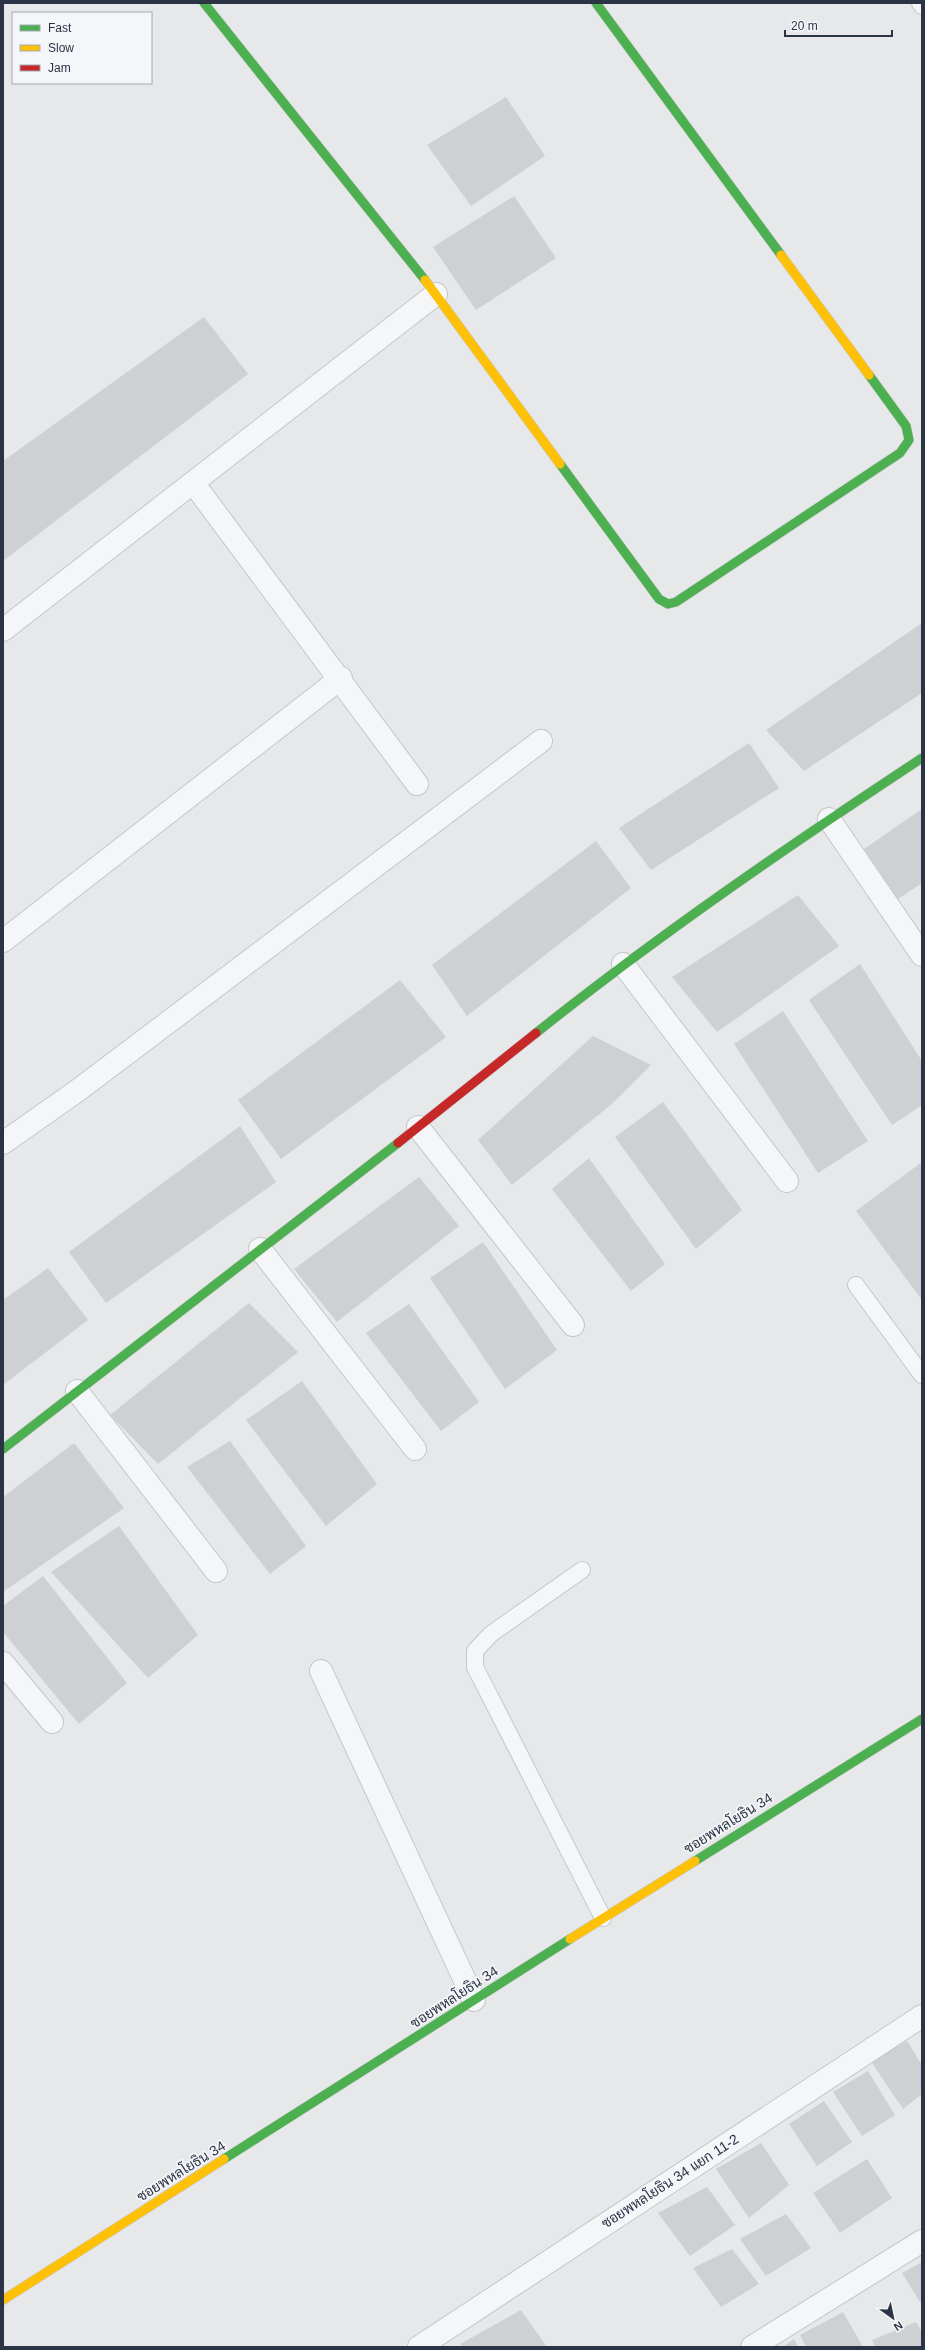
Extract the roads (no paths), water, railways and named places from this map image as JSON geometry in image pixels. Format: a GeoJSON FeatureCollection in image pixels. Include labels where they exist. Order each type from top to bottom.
{"type":"FeatureCollection","features":[{"type":"Feature","properties":{"kind":"street"},"geometry":{"type":"LineString","coordinates":[[204,3],[436,294],[660,599],[668,604],[676,602],[900,453],[909,440],[906,426],[596,3]]}},
{"type":"Feature","properties":{"kind":"street"},"geometry":{"type":"LineString","coordinates":[[3,630],[194,484],[436,294]]}},
{"type":"Feature","properties":{"kind":"street"},"geometry":{"type":"LineString","coordinates":[[194,484],[341,678],[417,784]]}},
{"type":"Feature","properties":{"kind":"street"},"geometry":{"type":"LineString","coordinates":[[3,942],[341,678]]}},
{"type":"Feature","properties":{"kind":"street"},"geometry":{"type":"LineString","coordinates":[[3,1142],[84,1086],[541,741]]}},
{"type":"Feature","properties":{"kind":"street"},"geometry":{"type":"LineString","coordinates":[[3,1449],[418,1126],[623,964],[829,819],[922,758]]}},
{"type":"Feature","properties":{"kind":"street"},"geometry":{"type":"LineString","coordinates":[[829,819],[922,955]]}},
{"type":"Feature","properties":{"kind":"street"},"geometry":{"type":"LineString","coordinates":[[623,964],[787,1181]]}},
{"type":"Feature","properties":{"kind":"street"},"geometry":{"type":"LineString","coordinates":[[418,1126],[574,1325]]}},
{"type":"Feature","properties":{"kind":"street"},"geometry":{"type":"LineString","coordinates":[[260,1249],[415,1448]]}},
{"type":"Feature","properties":{"kind":"street"},"geometry":{"type":"LineString","coordinates":[[77,1392],[216,1571]]}},
{"type":"Feature","properties":{"kind":"street"},"geometry":{"type":"LineString","coordinates":[[3,1663],[52,1722]]}},
{"type":"Feature","properties":{"kind":"street"},"geometry":{"type":"LineString","coordinates":[[321,1670],[474,2000]]}},
{"type":"Feature","properties":{"kind":"street","name":"ซอยพหลโยธิน 34"},"geometry":{"type":"LineString","coordinates":[[3,2300],[603,1918],[922,1719]]}},
{"type":"Feature","properties":{"kind":"street","name":"ซอยพหลโยธิน 34 แยก 11-2"},"geometry":{"type":"LineString","coordinates":[[419,2347],[922,2016]]}},
{"type":"Feature","properties":{"kind":"street"},"geometry":{"type":"LineString","coordinates":[[752,2347],[922,2241]]}},
{"type":"Feature","properties":{"kind":"lane"},"geometry":{"type":"LineString","coordinates":[[856,1285],[922,1375]]}},
{"type":"Feature","properties":{"kind":"lane"},"geometry":{"type":"LineString","coordinates":[[582,1570],[491,1634],[475,1651],[475,1667],[603,1918]]}}]}
